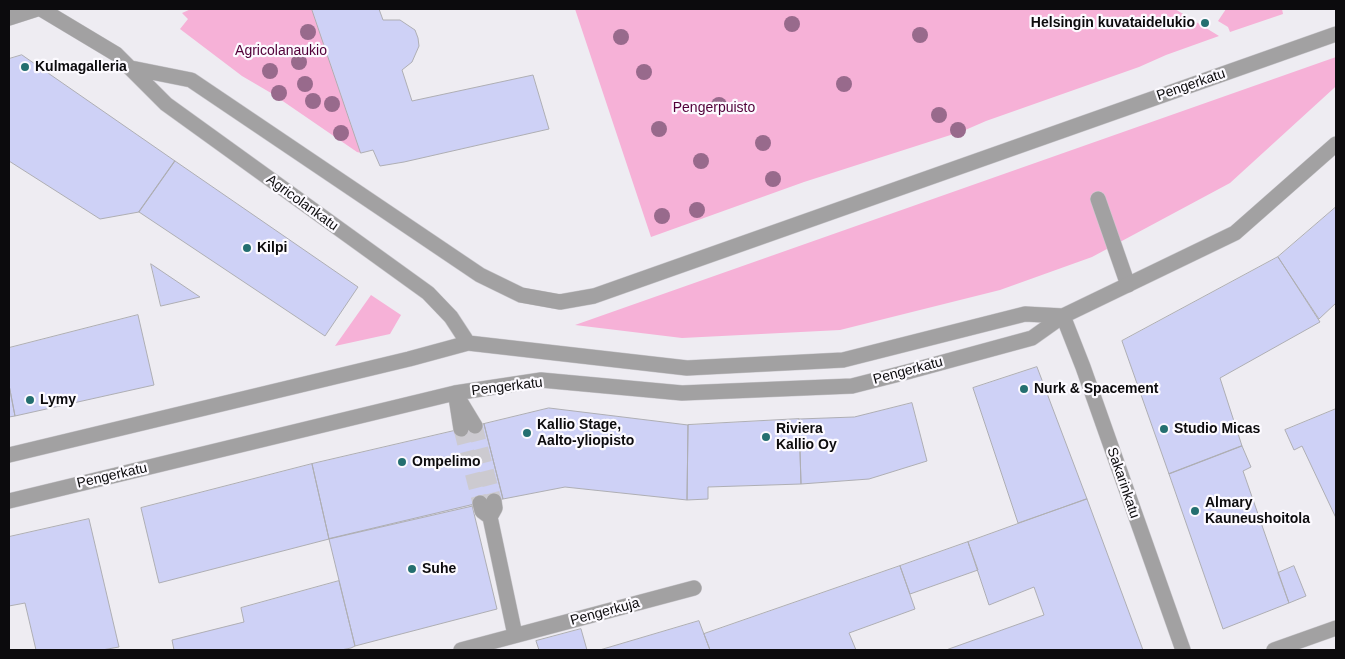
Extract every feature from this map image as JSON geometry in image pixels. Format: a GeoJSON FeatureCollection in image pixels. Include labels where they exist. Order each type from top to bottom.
{"type":"FeatureCollection","features":[{"type":"Feature","properties":{"kind":"street"},"geometry":{"type":"LineString","coordinates":[[9,18],[37,9]]}},
{"type":"Feature","properties":{"kind":"street","name":"Agricolankatu"},"geometry":{"type":"LineString","coordinates":[[42,9],[116,54],[166,104],[428,293],[451,317],[468,343]]}},
{"type":"Feature","properties":{"kind":"street","name":"Pengerkatu"},"geometry":{"type":"LineString","coordinates":[[480,275],[521,295],[560,302],[594,296],[1336,34]]}},
{"type":"Feature","properties":{"kind":"street","name":"Agricolankatu"},"geometry":{"type":"LineString","coordinates":[[131,68],[191,80],[480,275]]}},
{"type":"Feature","properties":{"kind":"street","name":"Pengerkatu"},"geometry":{"type":"LineString","coordinates":[[9,501],[455,393],[541,380],[682,393],[852,386],[1032,338],[1063,316],[1235,233],[1336,144]]}},
{"type":"Feature","properties":{"kind":"street"},"geometry":{"type":"LineString","coordinates":[[1098,199],[1128,285]]}},
{"type":"Feature","properties":{"kind":"street","name":"Pengerkatu"},"geometry":{"type":"LineString","coordinates":[[9,455],[400,362],[468,343],[687,368],[843,360],[1025,314],[1063,316]]}},
{"type":"Feature","properties":{"kind":"street","name":"Sakarinkatu"},"geometry":{"type":"LineString","coordinates":[[1063,316],[1183,650]]}},
{"type":"Feature","properties":{"kind":"street"},"geometry":{"type":"LineString","coordinates":[[455,393],[468,428]]}},
{"type":"Feature","properties":{"kind":"street"},"geometry":{"type":"LineString","coordinates":[[487,502],[495,508],[490,517],[515,635]]}},
{"type":"Feature","properties":{"kind":"street","name":"Pengerkuja"},"geometry":{"type":"LineString","coordinates":[[461,650],[694,588]]}},
{"type":"Feature","properties":{"kind":"street"},"geometry":{"type":"LineString","coordinates":[[1274,650],[1336,628]]}},
{"type":"Feature","properties":{"kind":"green space","name":"Agricolanaukio"},"geometry":{"type":"Polygon","coordinates":[[[191,9],[312,9],[361,153],[242,76],[180,29],[188,19],[182,13],[191,9]]]}},
{"type":"Feature","properties":{"kind":"green space","name":"Pengerpuisto"},"geometry":{"type":"Polygon","coordinates":[[[575,9],[1175,9],[1219,36],[963,131],[804,182],[651,237],[575,9]]]}},
{"type":"Feature","properties":{"kind":"green space"},"geometry":{"type":"Polygon","coordinates":[[[1226,9],[1282,9],[1283,14],[1230,32],[1228,27],[1218,21],[1226,9]]]}},
{"type":"Feature","properties":{"kind":"green space"},"geometry":{"type":"Polygon","coordinates":[[[1336,57],[1336,86],[1230,183],[1092,257],[1000,290],[840,330],[682,338],[575,325],[1336,57]]]}},
{"type":"Feature","properties":{"kind":"green space"},"geometry":{"type":"Polygon","coordinates":[[[371,295],[401,315],[390,334],[335,346],[371,295]]]}},
{"type":"Feature","properties":{"kind":"building"},"geometry":{"type":"Polygon","coordinates":[[[312,9],[379,9],[383,20],[400,20],[415,30],[419,46],[412,62],[402,70],[412,101],[533,75],[549,129],[380,166],[373,150],[361,153],[312,9]]]}},
{"type":"Feature","properties":{"kind":"building"},"geometry":{"type":"Polygon","coordinates":[[[22,55],[175,161],[139,212],[100,219],[9,161],[9,59],[22,55]]]}},
{"type":"Feature","properties":{"kind":"building","name":"Kilpi"},"geometry":{"type":"Polygon","coordinates":[[[175,161],[358,287],[325,336],[139,212],[175,161]]]}},
{"type":"Feature","properties":{"kind":"building"},"geometry":{"type":"Polygon","coordinates":[[[1336,207],[1336,303],[1319,319],[1278,257],[1336,207]]]}},
{"type":"Feature","properties":{"kind":"building"},"geometry":{"type":"Polygon","coordinates":[[[1278,257],[1320,322],[1220,378],[1242,446],[1169,474],[1122,341],[1278,257]]]}},
{"type":"Feature","properties":{"kind":"building"},"geometry":{"type":"Polygon","coordinates":[[[151,264],[200,297],[161,306],[151,264]]]}},
{"type":"Feature","properties":{"kind":"building"},"geometry":{"type":"Polygon","coordinates":[[[138,315],[154,385],[15,416],[9,385],[9,348],[138,315]]]}},
{"type":"Feature","properties":{"kind":"building"},"geometry":{"type":"Polygon","coordinates":[[[1037,367],[1087,499],[1018,523],[973,388],[1037,367]]]}},
{"type":"Feature","properties":{"kind":"building"},"geometry":{"type":"Polygon","coordinates":[[[9,385],[15,416],[9,417],[9,385]]]}},
{"type":"Feature","properties":{"kind":"building"},"geometry":{"type":"Polygon","coordinates":[[[912,403],[927,461],[869,479],[801,484],[799,419],[854,417],[912,403]]]}},
{"type":"Feature","properties":{"kind":"building"},"geometry":{"type":"Polygon","coordinates":[[[549,408],[688,425],[687,500],[565,487],[503,499],[484,424],[549,408]]]}},
{"type":"Feature","properties":{"kind":"building"},"geometry":{"type":"Polygon","coordinates":[[[1336,409],[1336,518],[1302,446],[1294,450],[1285,430],[1336,409]]]}},
{"type":"Feature","properties":{"kind":"building"},"geometry":{"type":"Polygon","coordinates":[[[799,419],[801,484],[708,487],[708,499],[687,500],[688,425],[799,419]]]}},
{"type":"Feature","properties":{"kind":"building"},"geometry":{"type":"Polygon","coordinates":[[[484,424],[503,499],[329,539],[312,464],[484,424]]]}},
{"type":"Feature","properties":{"kind":"building"},"geometry":{"type":"Polygon","coordinates":[[[1242,446],[1251,467],[1243,471],[1289,603],[1223,629],[1169,474],[1242,446]]]}},
{"type":"Feature","properties":{"kind":"building"},"geometry":{"type":"Polygon","coordinates":[[[312,464],[329,539],[159,583],[141,508],[312,464]]]}},
{"type":"Feature","properties":{"kind":"building"},"geometry":{"type":"Polygon","coordinates":[[[1087,499],[1143,650],[946,650],[1044,615],[1034,587],[989,605],[968,542],[1087,499]]]}},
{"type":"Feature","properties":{"kind":"building","name":"Suhe"},"geometry":{"type":"Polygon","coordinates":[[[472,505],[497,609],[355,646],[329,539],[472,505]]]}},
{"type":"Feature","properties":{"kind":"building"},"geometry":{"type":"Polygon","coordinates":[[[89,519],[119,647],[102,650],[36,650],[25,603],[9,606],[9,537],[89,519]]]}},
{"type":"Feature","properties":{"kind":"building"},"geometry":{"type":"Polygon","coordinates":[[[968,542],[978,570],[910,594],[900,566],[968,542]]]}},
{"type":"Feature","properties":{"kind":"building"},"geometry":{"type":"Polygon","coordinates":[[[900,566],[915,609],[849,633],[856,650],[710,650],[704,634],[900,566]]]}},
{"type":"Feature","properties":{"kind":"building"},"geometry":{"type":"Polygon","coordinates":[[[1294,566],[1306,596],[1289,603],[1278,573],[1294,566]]]}},
{"type":"Feature","properties":{"kind":"building"},"geometry":{"type":"Polygon","coordinates":[[[339,581],[355,646],[351,648],[341,650],[174,650],[172,640],[244,622],[241,608],[339,581]]]}},
{"type":"Feature","properties":{"kind":"building"},"geometry":{"type":"Polygon","coordinates":[[[699,621],[710,650],[600,650],[699,621]]]}},
{"type":"Feature","properties":{"kind":"building"},"geometry":{"type":"Polygon","coordinates":[[[581,629],[587,650],[539,650],[536,641],[581,629]]]}},
{"type":"Feature","properties":{"kind":"tunnel"},"geometry":{"type":"LineString","coordinates":[[475,426],[494,501]]}},
{"type":"Feature","properties":{"kind":"tunnel"},"geometry":{"type":"LineString","coordinates":[[461,429],[480,503]]}},
{"type":"Feature","properties":{"kind":"place","name":"Helsingin kuvataidelukio"},"geometry":{"type":"Point","coordinates":[1205,23]}},
{"type":"Feature","properties":{"kind":"place","name":"Kulmagalleria"},"geometry":{"type":"Point","coordinates":[25,67]}},
{"type":"Feature","properties":{"kind":"place","name":"Kilpi"},"geometry":{"type":"Point","coordinates":[247,248]}},
{"type":"Feature","properties":{"kind":"place","name":"Nurk & Spacement"},"geometry":{"type":"Point","coordinates":[1024,389]}},
{"type":"Feature","properties":{"kind":"place","name":"Lymy"},"geometry":{"type":"Point","coordinates":[30,400]}},
{"type":"Feature","properties":{"kind":"place","name":"Studio Micas"},"geometry":{"type":"Point","coordinates":[1164,429]}},
{"type":"Feature","properties":{"kind":"place","name":"Kallio Stage, Aalto-yliopisto"},"geometry":{"type":"Point","coordinates":[527,433]}},
{"type":"Feature","properties":{"kind":"place","name":"Riviera Kallio Oy"},"geometry":{"type":"Point","coordinates":[766,437]}},
{"type":"Feature","properties":{"kind":"place","name":"Ompelimo"},"geometry":{"type":"Point","coordinates":[402,462]}},
{"type":"Feature","properties":{"kind":"place","name":"Almary Kauneushoitola"},"geometry":{"type":"Point","coordinates":[1195,511]}},
{"type":"Feature","properties":{"kind":"place","name":"Suhe"},"geometry":{"type":"Point","coordinates":[412,569]}}]}
